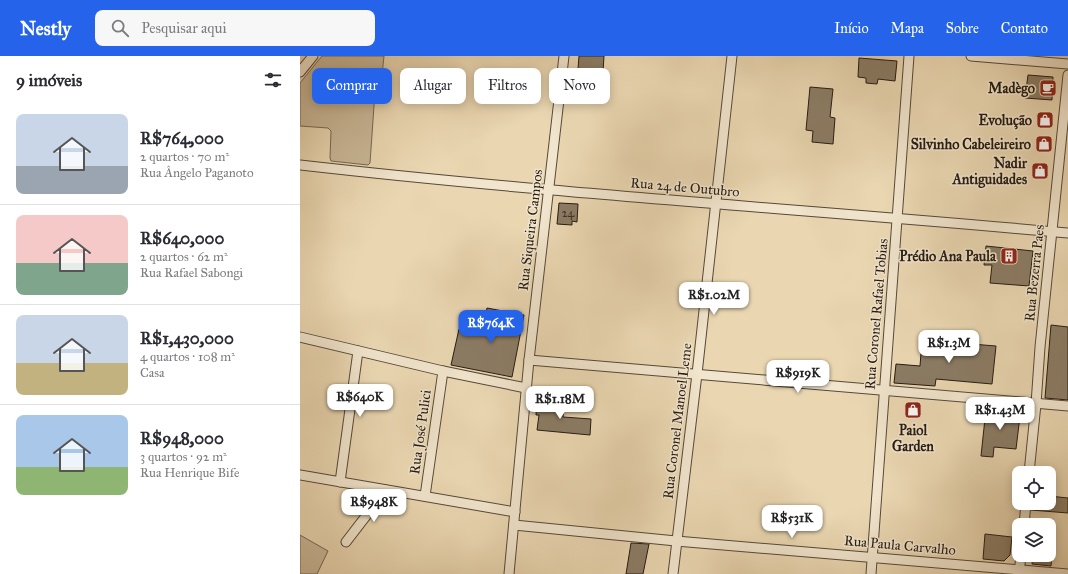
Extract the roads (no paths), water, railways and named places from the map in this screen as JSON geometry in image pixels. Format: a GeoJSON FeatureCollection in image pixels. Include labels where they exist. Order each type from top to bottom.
{"type":"FeatureCollection","features":[{"type":"Feature","properties":{"kind":"street"},"geometry":{"type":"LineString","coordinates":[[300,72],[313,56]]}},
{"type":"Feature","properties":{"kind":"street","name":"Rua Siqueira Campos"},"geometry":{"type":"LineString","coordinates":[[509,574],[526,388],[564,56]]}},
{"type":"Feature","properties":{"kind":"street","name":"Rua Coronel Manoel Leme"},"geometry":{"type":"LineString","coordinates":[[673,574],[697,374],[732,56]]}},
{"type":"Feature","properties":{"kind":"street","name":"Rua Coronel Rafael Tobias"},"geometry":{"type":"LineString","coordinates":[[871,574],[909,56]]}},
{"type":"Feature","properties":{"kind":"street"},"geometry":{"type":"LineString","coordinates":[[971,56],[1068,64]]}},
{"type":"Feature","properties":{"kind":"street","name":"Rua Bezerra Paes"},"geometry":{"type":"LineString","coordinates":[[1030,466],[1040,347],[1068,75]]}},
{"type":"Feature","properties":{"kind":"street","name":"Rua 24 de Outubro"},"geometry":{"type":"LineString","coordinates":[[300,165],[392,176],[548,190],[1068,233]]}},
{"type":"Feature","properties":{"kind":"street"},"geometry":{"type":"LineString","coordinates":[[300,337],[443,371],[526,388]]}},
{"type":"Feature","properties":{"kind":"street"},"geometry":{"type":"LineString","coordinates":[[340,482],[358,351]]}},
{"type":"Feature","properties":{"kind":"street"},"geometry":{"type":"LineString","coordinates":[[529,360],[1068,406]]}},
{"type":"Feature","properties":{"kind":"street","name":"Rua José Pulici"},"geometry":{"type":"LineString","coordinates":[[425,496],[443,371]]}},
{"type":"Feature","properties":{"kind":"street"},"geometry":{"type":"LineString","coordinates":[[300,475],[515,512]]}},
{"type":"Feature","properties":{"kind":"street"},"geometry":{"type":"LineString","coordinates":[[346,542],[386,490]]}},
{"type":"Feature","properties":{"kind":"street","name":"Rua Paula Carvalho"},"geometry":{"type":"LineString","coordinates":[[514,525],[676,541],[872,556],[1019,572],[1068,574]]}},
{"type":"Feature","properties":{"kind":"street"},"geometry":{"type":"LineString","coordinates":[[1019,572],[1020,562]]}},
{"type":"Feature","properties":{"kind":"place","name":"Madègo"},"geometry":{"type":"Point","coordinates":[1048,88]}},
{"type":"Feature","properties":{"kind":"place","name":"Evolução"},"geometry":{"type":"Point","coordinates":[1045,120]}},
{"type":"Feature","properties":{"kind":"place","name":"Silvinho Cabeleireiro"},"geometry":{"type":"Point","coordinates":[1044,144]}},
{"type":"Feature","properties":{"kind":"place","name":"Nadir Antiguidades"},"geometry":{"type":"Point","coordinates":[1040,171]}},
{"type":"Feature","properties":{"kind":"place","name":"Prédio Ana Paula"},"geometry":{"type":"Point","coordinates":[1009,256]}},
{"type":"Feature","properties":{"kind":"place","name":"Paiol Garden"},"geometry":{"type":"Point","coordinates":[913,410]}}]}
